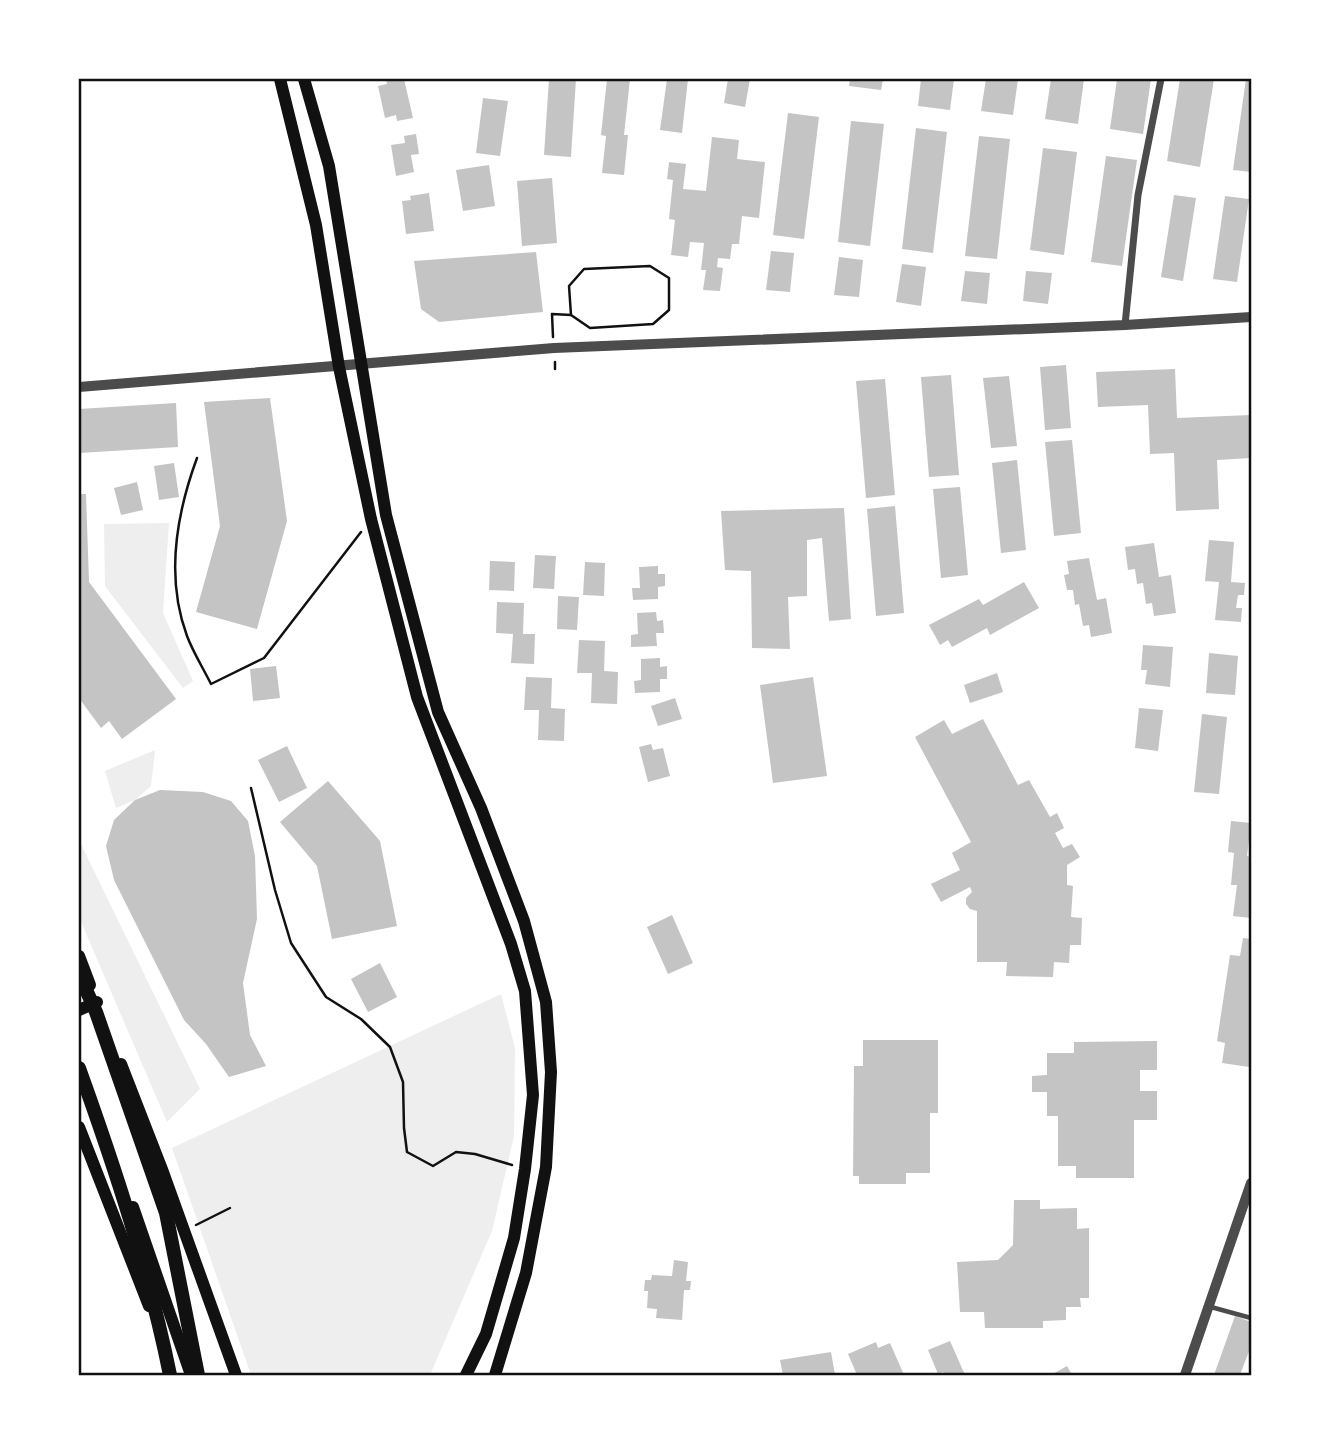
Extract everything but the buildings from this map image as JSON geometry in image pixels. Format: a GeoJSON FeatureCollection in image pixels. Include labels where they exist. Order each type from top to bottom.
{"type":"FeatureCollection","features":[{"type":"Feature","properties":{"kind":"highway"},"geometry":{"type":"LineString","coordinates":[[79,974],[96,1013],[166,1213],[198,1375]]}},
{"type":"Feature","properties":{"kind":"highway"},"geometry":{"type":"LineString","coordinates":[[79,1069],[137,1245],[170,1375]]}},
{"type":"Feature","properties":{"kind":"main road"},"geometry":{"type":"LineString","coordinates":[[281,79],[316,226],[339,367],[371,519],[417,697],[511,944],[525,991],[533,1096],[525,1169],[514,1238],[486,1334],[466,1375]]}},
{"type":"Feature","properties":{"kind":"main road"},"geometry":{"type":"LineString","coordinates":[[304,79],[329,166],[386,515],[438,712],[481,808],[524,921],[546,1002],[551,1072],[546,1167],[526,1273],[495,1375]]}},
{"type":"Feature","properties":{"kind":"main road"},"geometry":{"type":"LineString","coordinates":[[79,956],[184,1230],[236,1375]]}},
{"type":"Feature","properties":{"kind":"main road"},"geometry":{"type":"LineString","coordinates":[[79,1010],[97,1002]]}},
{"type":"Feature","properties":{"kind":"main road"},"geometry":{"type":"LineString","coordinates":[[79,1069],[144,1238],[191,1375]]}},
{"type":"Feature","properties":{"kind":"main road"},"geometry":{"type":"LineString","coordinates":[[79,1127],[176,1375]]}},
{"type":"Feature","properties":{"kind":"street"},"geometry":{"type":"LineString","coordinates":[[1125,325],[1138,195],[1161,79]]}},
{"type":"Feature","properties":{"kind":"street"},"geometry":{"type":"LineString","coordinates":[[79,387],[554,348],[1125,325],[1251,317]]}},
{"type":"Feature","properties":{"kind":"street"},"geometry":{"type":"LineString","coordinates":[[1185,1375],[1251,1183]]}},
{"type":"Feature","properties":{"kind":"lane"},"geometry":{"type":"LineString","coordinates":[[1210,1307],[1251,1318]]}},
{"type":"Feature","properties":{"kind":"path"},"geometry":{"type":"LineString","coordinates":[[650,266],[669,278],[669,310],[653,324],[590,328],[571,314],[569,286],[583,269],[650,266]]}},
{"type":"Feature","properties":{"kind":"path"},"geometry":{"type":"LineString","coordinates":[[197,457],[188,482],[176,540],[174,578],[187,636],[211,684],[264,658],[371,519]]}},
{"type":"Feature","properties":{"kind":"path"},"geometry":{"type":"LineString","coordinates":[[251,788],[275,890],[291,943],[326,997],[361,1019],[390,1047],[403,1082],[407,1152],[433,1166],[456,1152],[475,1154],[525,1169]]}},
{"type":"Feature","properties":{"kind":"path"},"geometry":{"type":"LineString","coordinates":[[184,1230],[230,1208]]}},
{"type":"Feature","properties":{"kind":"shaded area"},"geometry":{"type":"Polygon","coordinates":[[[169,523],[163,613],[193,681],[183,688],[105,586],[104,524],[169,523]]]}},
{"type":"Feature","properties":{"kind":"shaded area"},"geometry":{"type":"Polygon","coordinates":[[[155,750],[151,786],[135,800],[116,808],[105,771],[155,750]]]}},
{"type":"Feature","properties":{"kind":"shaded area"},"geometry":{"type":"Polygon","coordinates":[[[79,840],[200,1089],[167,1122],[79,917],[79,840]]]}},
{"type":"Feature","properties":{"kind":"shaded area"},"geometry":{"type":"Polygon","coordinates":[[[501,994],[515,1048],[514,1136],[492,1231],[430,1375],[251,1375],[172,1148],[501,994]]]}}]}
